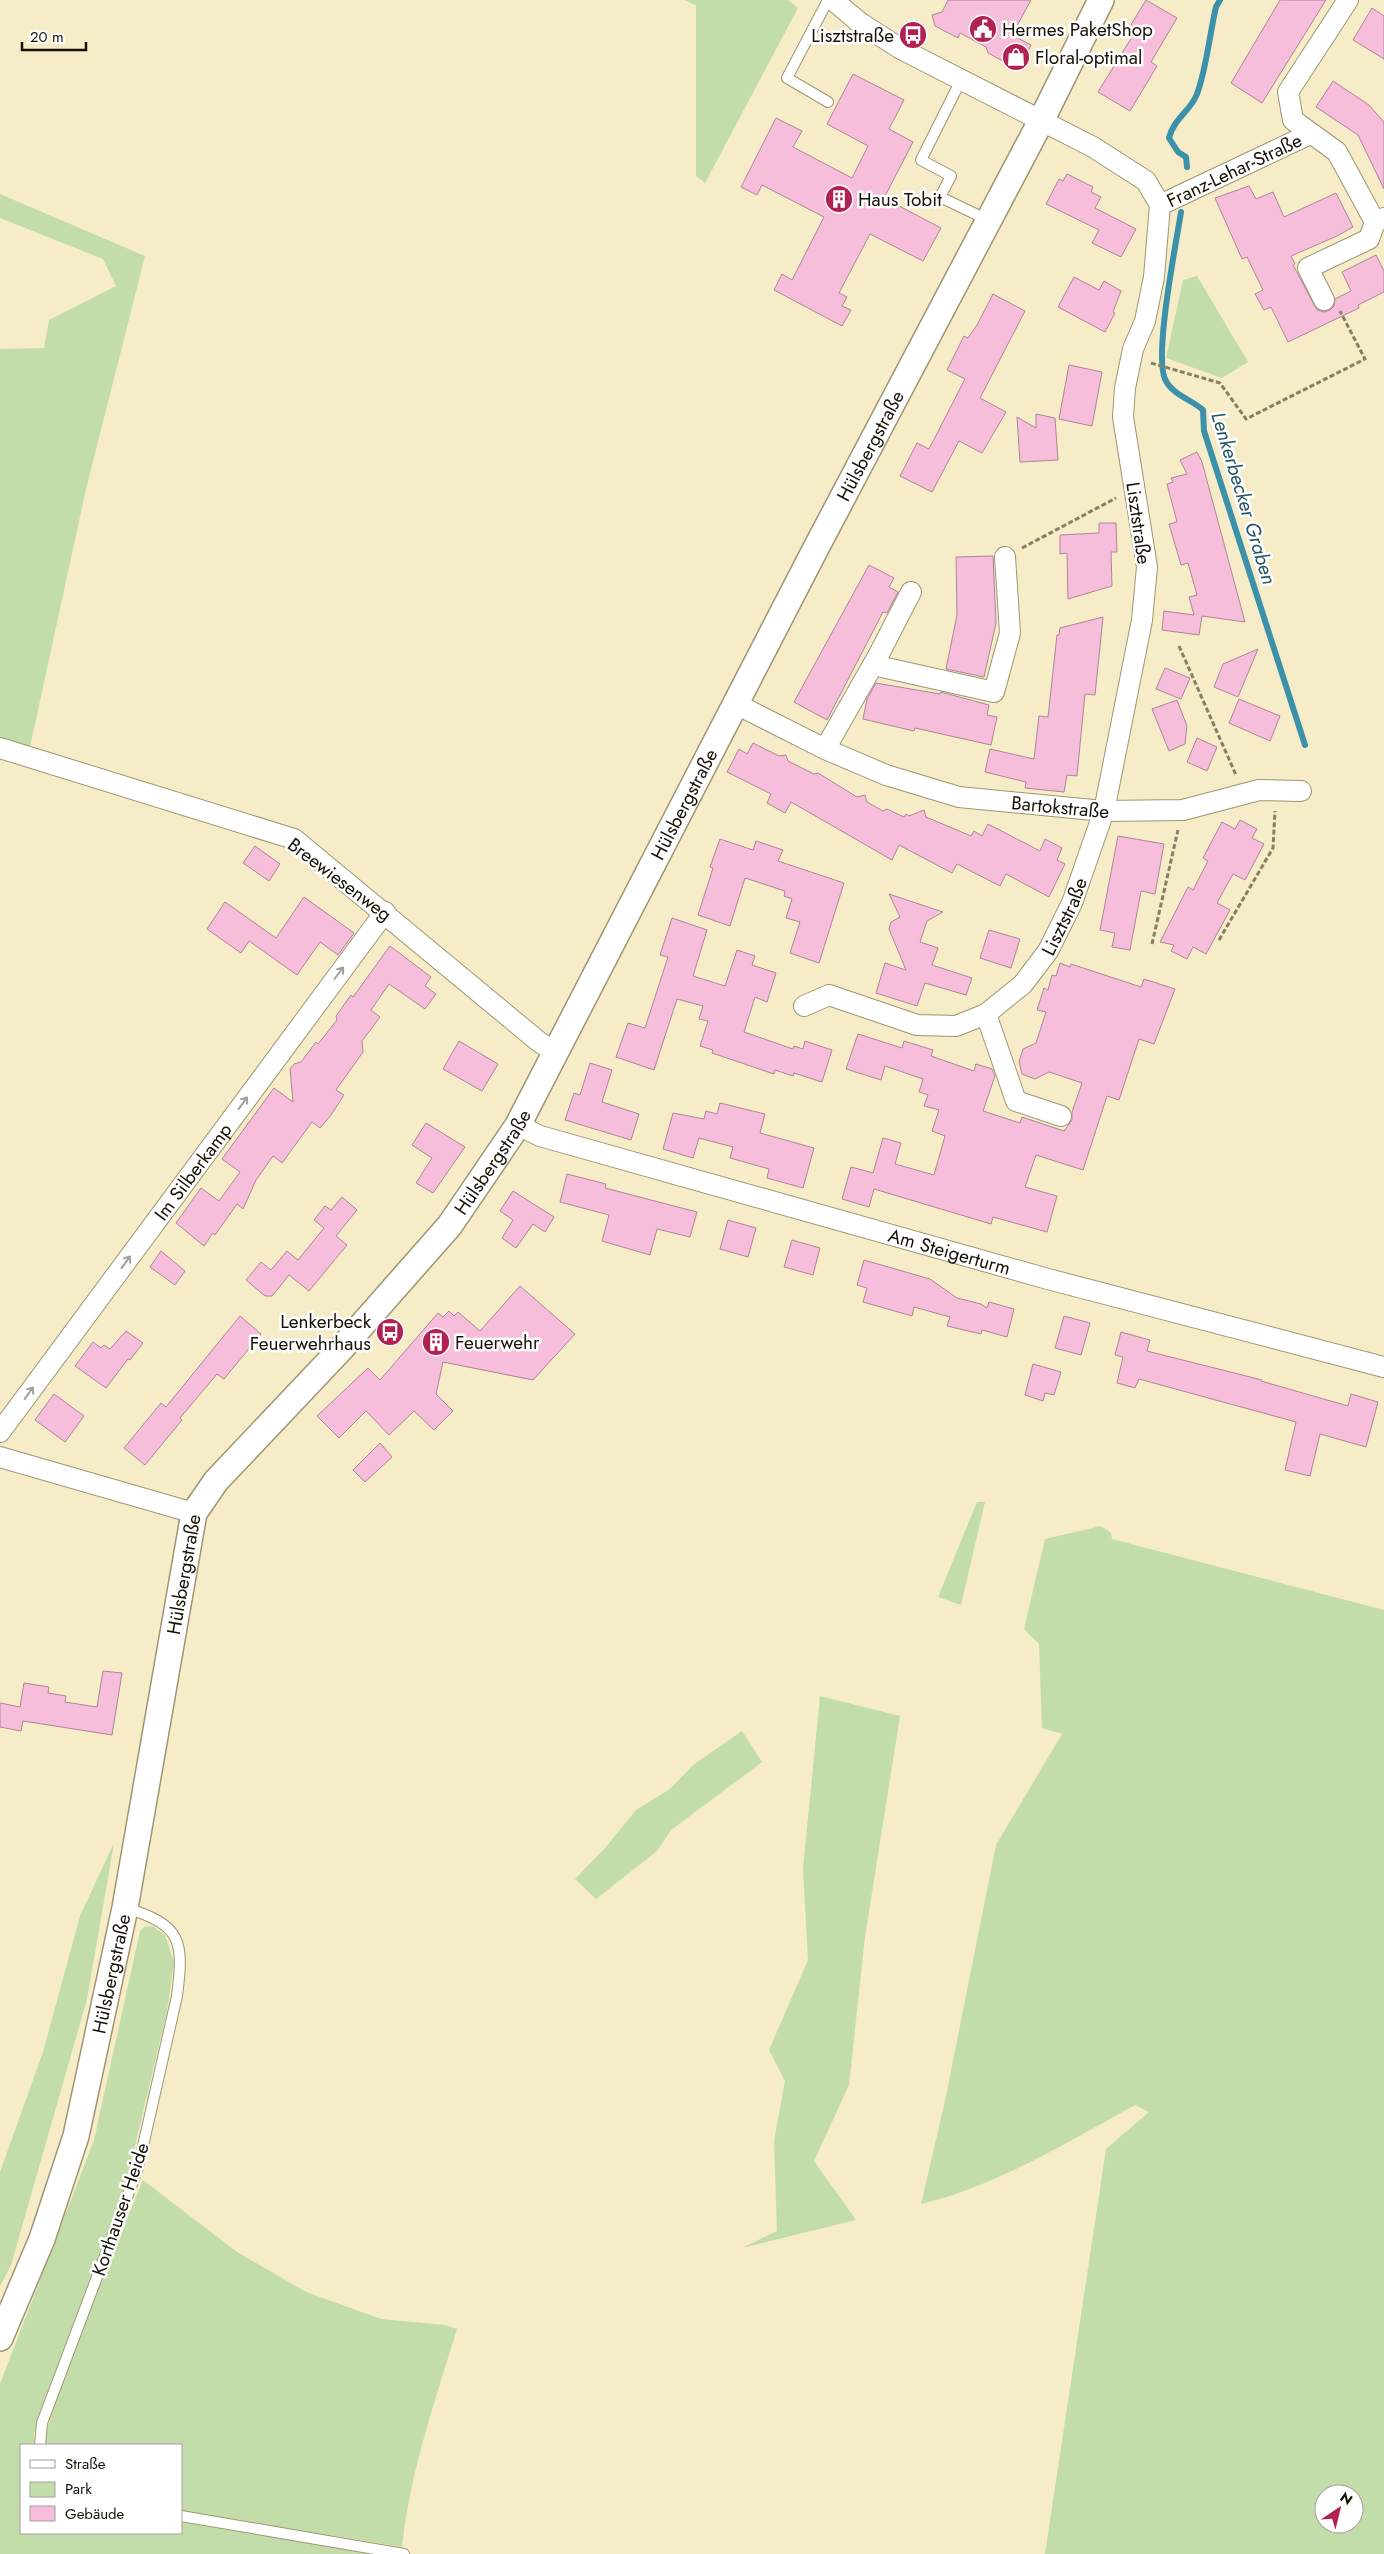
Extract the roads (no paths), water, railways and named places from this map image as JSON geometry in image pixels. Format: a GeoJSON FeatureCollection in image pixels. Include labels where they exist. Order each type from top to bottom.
{"type":"FeatureCollection","features":[{"type":"Feature","properties":{"kind":"street"},"geometry":{"type":"LineString","coordinates":[[833,0],[860,22],[901,49],[1093,147],[1146,181],[1160,205]]}},
{"type":"Feature","properties":{"kind":"street","name":"Hülsbergstraße"},"geometry":{"type":"LineString","coordinates":[[0,2338],[42,2239],[76,2136],[125,1908],[194,1513],[216,1480],[346,1344],[450,1225],[518,1125],[557,1054],[736,704],[1042,120],[1101,0]]}},
{"type":"Feature","properties":{"kind":"street","name":"Franz-Lehar-Straße"},"geometry":{"type":"LineString","coordinates":[[1324,300],[1304,260],[1369,239],[1379,220],[1338,152],[1310,134],[1293,120],[1288,92],[1348,0]]}},
{"type":"Feature","properties":{"kind":"street","name":"Franz-Lehar-Straße"},"geometry":{"type":"LineString","coordinates":[[1160,205],[1310,134]]}},
{"type":"Feature","properties":{"kind":"street","name":"Lisztstraße"},"geometry":{"type":"LineString","coordinates":[[804,1006],[830,995],[917,1025],[956,1026],[986,1014],[1023,984],[1048,951],[1072,903],[1104,811],[1142,620],[1147,567],[1123,417],[1124,388],[1131,358],[1145,321],[1154,277],[1160,205]]}},
{"type":"Feature","properties":{"kind":"street"},"geometry":{"type":"LineString","coordinates":[[873,665],[994,692],[1010,633],[1005,557]]}},
{"type":"Feature","properties":{"kind":"street"},"geometry":{"type":"LineString","coordinates":[[825,749],[873,665],[911,592]]}},
{"type":"Feature","properties":{"kind":"street","name":"Bartokstraße"},"geometry":{"type":"LineString","coordinates":[[736,704],[825,749],[886,775],[959,797],[1104,811],[1183,810],[1259,790],[1301,791]]}},
{"type":"Feature","properties":{"kind":"street","name":"Breewiesenweg"},"geometry":{"type":"LineString","coordinates":[[0,748],[294,839],[538,1041],[557,1054]]}},
{"type":"Feature","properties":{"kind":"street","name":"Im Silberkamp"},"geometry":{"type":"LineString","coordinates":[[0,1432],[384,912]]}},
{"type":"Feature","properties":{"kind":"street"},"geometry":{"type":"LineString","coordinates":[[986,1014],[1016,1101],[1061,1116]]}},
{"type":"Feature","properties":{"kind":"street","name":"Am Steigerturm"},"geometry":{"type":"LineString","coordinates":[[518,1125],[540,1136],[1041,1277],[1384,1367]]}},
{"type":"Feature","properties":{"kind":"street"},"geometry":{"type":"LineString","coordinates":[[0,1456],[194,1513]]}},
{"type":"Feature","properties":{"kind":"lane"},"geometry":{"type":"LineString","coordinates":[[828,0],[787,78],[828,102]]}},
{"type":"Feature","properties":{"kind":"lane"},"geometry":{"type":"LineString","coordinates":[[961,80],[921,160],[951,176],[940,197],[988,220]]}},
{"type":"Feature","properties":{"kind":"lane","name":"Korthauser Heide"},"geometry":{"type":"LineString","coordinates":[[40,2444],[42,2423],[138,2168],[177,1996],[180,1948],[176,1938],[168,1927],[147,1915],[125,1908]]}},
{"type":"Feature","properties":{"kind":"lane"},"geometry":{"type":"LineString","coordinates":[[182,2516],[404,2554]]}},
{"type":"Feature","properties":{"kind":"waterway","name":"Lenkerbecker Graben"},"geometry":{"type":"LineString","coordinates":[[1187,167],[1186,157],[1178,152],[1169,138],[1174,125],[1190,106],[1197,94],[1216,7],[1220,0]]}},
{"type":"Feature","properties":{"kind":"waterway","name":"Lenkerbecker Graben"},"geometry":{"type":"LineString","coordinates":[[1181,212],[1164,324],[1162,366],[1165,379],[1172,389],[1203,410],[1204,431],[1305,745]]}},
{"type":"Feature","properties":{"kind":"place","name":"Hermes PaketShop"},"geometry":{"type":"Point","coordinates":[983,29]}},
{"type":"Feature","properties":{"kind":"place","name":"Lisztstraße"},"geometry":{"type":"Point","coordinates":[913,35]}},
{"type":"Feature","properties":{"kind":"place","name":"Floral-optimal"},"geometry":{"type":"Point","coordinates":[1016,57]}},
{"type":"Feature","properties":{"kind":"place","name":"Haus Tobit"},"geometry":{"type":"Point","coordinates":[839,199]}},
{"type":"Feature","properties":{"kind":"place","name":"Lenkerbeck Feuerwehrhaus"},"geometry":{"type":"Point","coordinates":[390,1332]}},
{"type":"Feature","properties":{"kind":"place","name":"Feuerwehr"},"geometry":{"type":"Point","coordinates":[436,1342]}}]}
